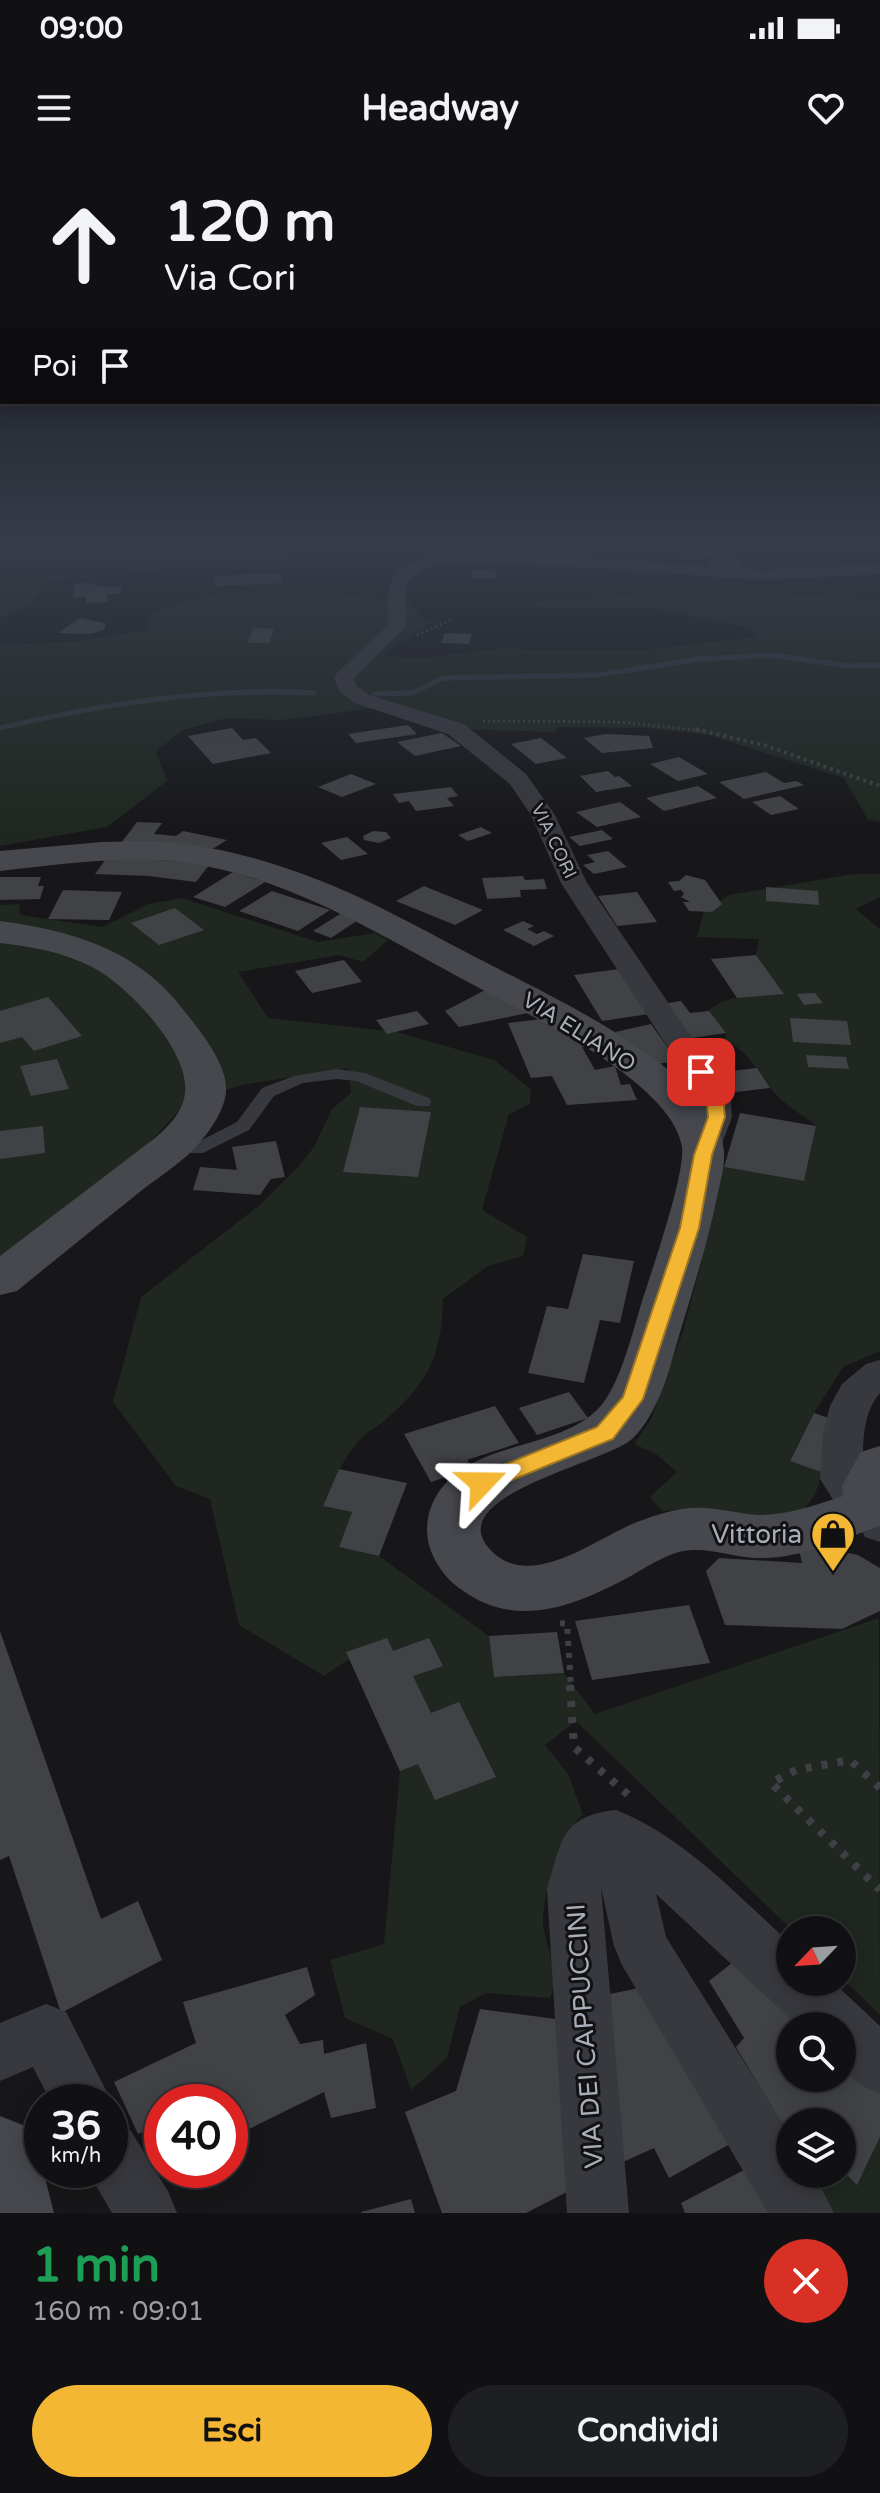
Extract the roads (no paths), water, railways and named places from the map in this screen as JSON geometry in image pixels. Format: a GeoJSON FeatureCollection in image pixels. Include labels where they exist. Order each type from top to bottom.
{"type":"FeatureCollection","features":[{"type":"Feature","properties":{"kind":"street","name":"VIA CORI"},"geometry":{"type":"LineString","coordinates":[[379,642],[345,674],[344,682],[354,694],[366,701],[456,729],[505,766],[532,796],[574,883],[714,1094],[716,1117],[703,1155]]}},
{"type":"Feature","properties":{"kind":"street","name":"VIA ELIANO"},"geometry":{"type":"LineString","coordinates":[[0,861],[109,850],[156,850],[220,860],[314,889],[399,929],[565,1018],[663,1086],[688,1112],[699,1131],[703,1155],[689,1228],[633,1399],[605,1433],[468,1492],[460,1500],[455,1514],[456,1545],[471,1567],[485,1578],[504,1587],[530,1590],[553,1586],[671,1532],[699,1528],[769,1537],[791,1532],[875,1496]]}},
{"type":"Feature","properties":{"kind":"street"},"geometry":{"type":"LineString","coordinates":[[0,932],[53,939],[126,971],[165,1006],[206,1082],[201,1109],[176,1141],[0,1280]]}},
{"type":"Feature","properties":{"kind":"street"},"geometry":{"type":"LineString","coordinates":[[875,1496],[849,1490],[841,1479],[848,1403],[870,1379],[880,1374]]}},
{"type":"Feature","properties":{"kind":"street"},"geometry":{"type":"LineString","coordinates":[[629,1820],[649,1855],[688,1886],[776,1967]]}},
{"type":"Feature","properties":{"kind":"street"},"geometry":{"type":"LineString","coordinates":[[629,1820],[641,1946],[803,2213]]}},
{"type":"Feature","properties":{"kind":"street","name":"VIA DEI CAPPUCCINI"},"geometry":{"type":"LineString","coordinates":[[598,2213],[574,1889],[586,1848],[596,1836],[629,1820]]}},
{"type":"Feature","properties":{"kind":"street"},"geometry":{"type":"LineString","coordinates":[[807,1996],[823,2012]]}},
{"type":"Feature","properties":{"kind":"street"},"geometry":{"type":"LineString","coordinates":[[0,2052],[46,2032],[73,2084]]}},
{"type":"Feature","properties":{"kind":"street"},"geometry":{"type":"LineString","coordinates":[[856,2043],[880,2065]]}},
{"type":"Feature","properties":{"kind":"street"},"geometry":{"type":"LineString","coordinates":[[0,2155],[14,2213]]}},
{"type":"Feature","properties":{"kind":"street"},"geometry":{"type":"LineString","coordinates":[[128,2182],[146,2213]]}},
{"type":"Feature","properties":{"kind":"lane"},"geometry":{"type":"LineString","coordinates":[[176,1141],[197,1149],[228,1135],[243,1126],[268,1092],[282,1084],[320,1075],[359,1076],[423,1102]]}},
{"type":"Feature","properties":{"kind":"waterway"},"geometry":{"type":"LineString","coordinates":[[374,694],[412,693],[443,678],[597,675],[700,659],[771,655],[848,666],[880,665]]}},
{"type":"Feature","properties":{"kind":"waterway"},"geometry":{"type":"LineString","coordinates":[[0,728],[156,699],[234,693],[314,693]]}},
{"type":"Feature","properties":{"kind":"place","name":"Vittoria"},"geometry":{"type":"Point","coordinates":[833,1573]}}]}
